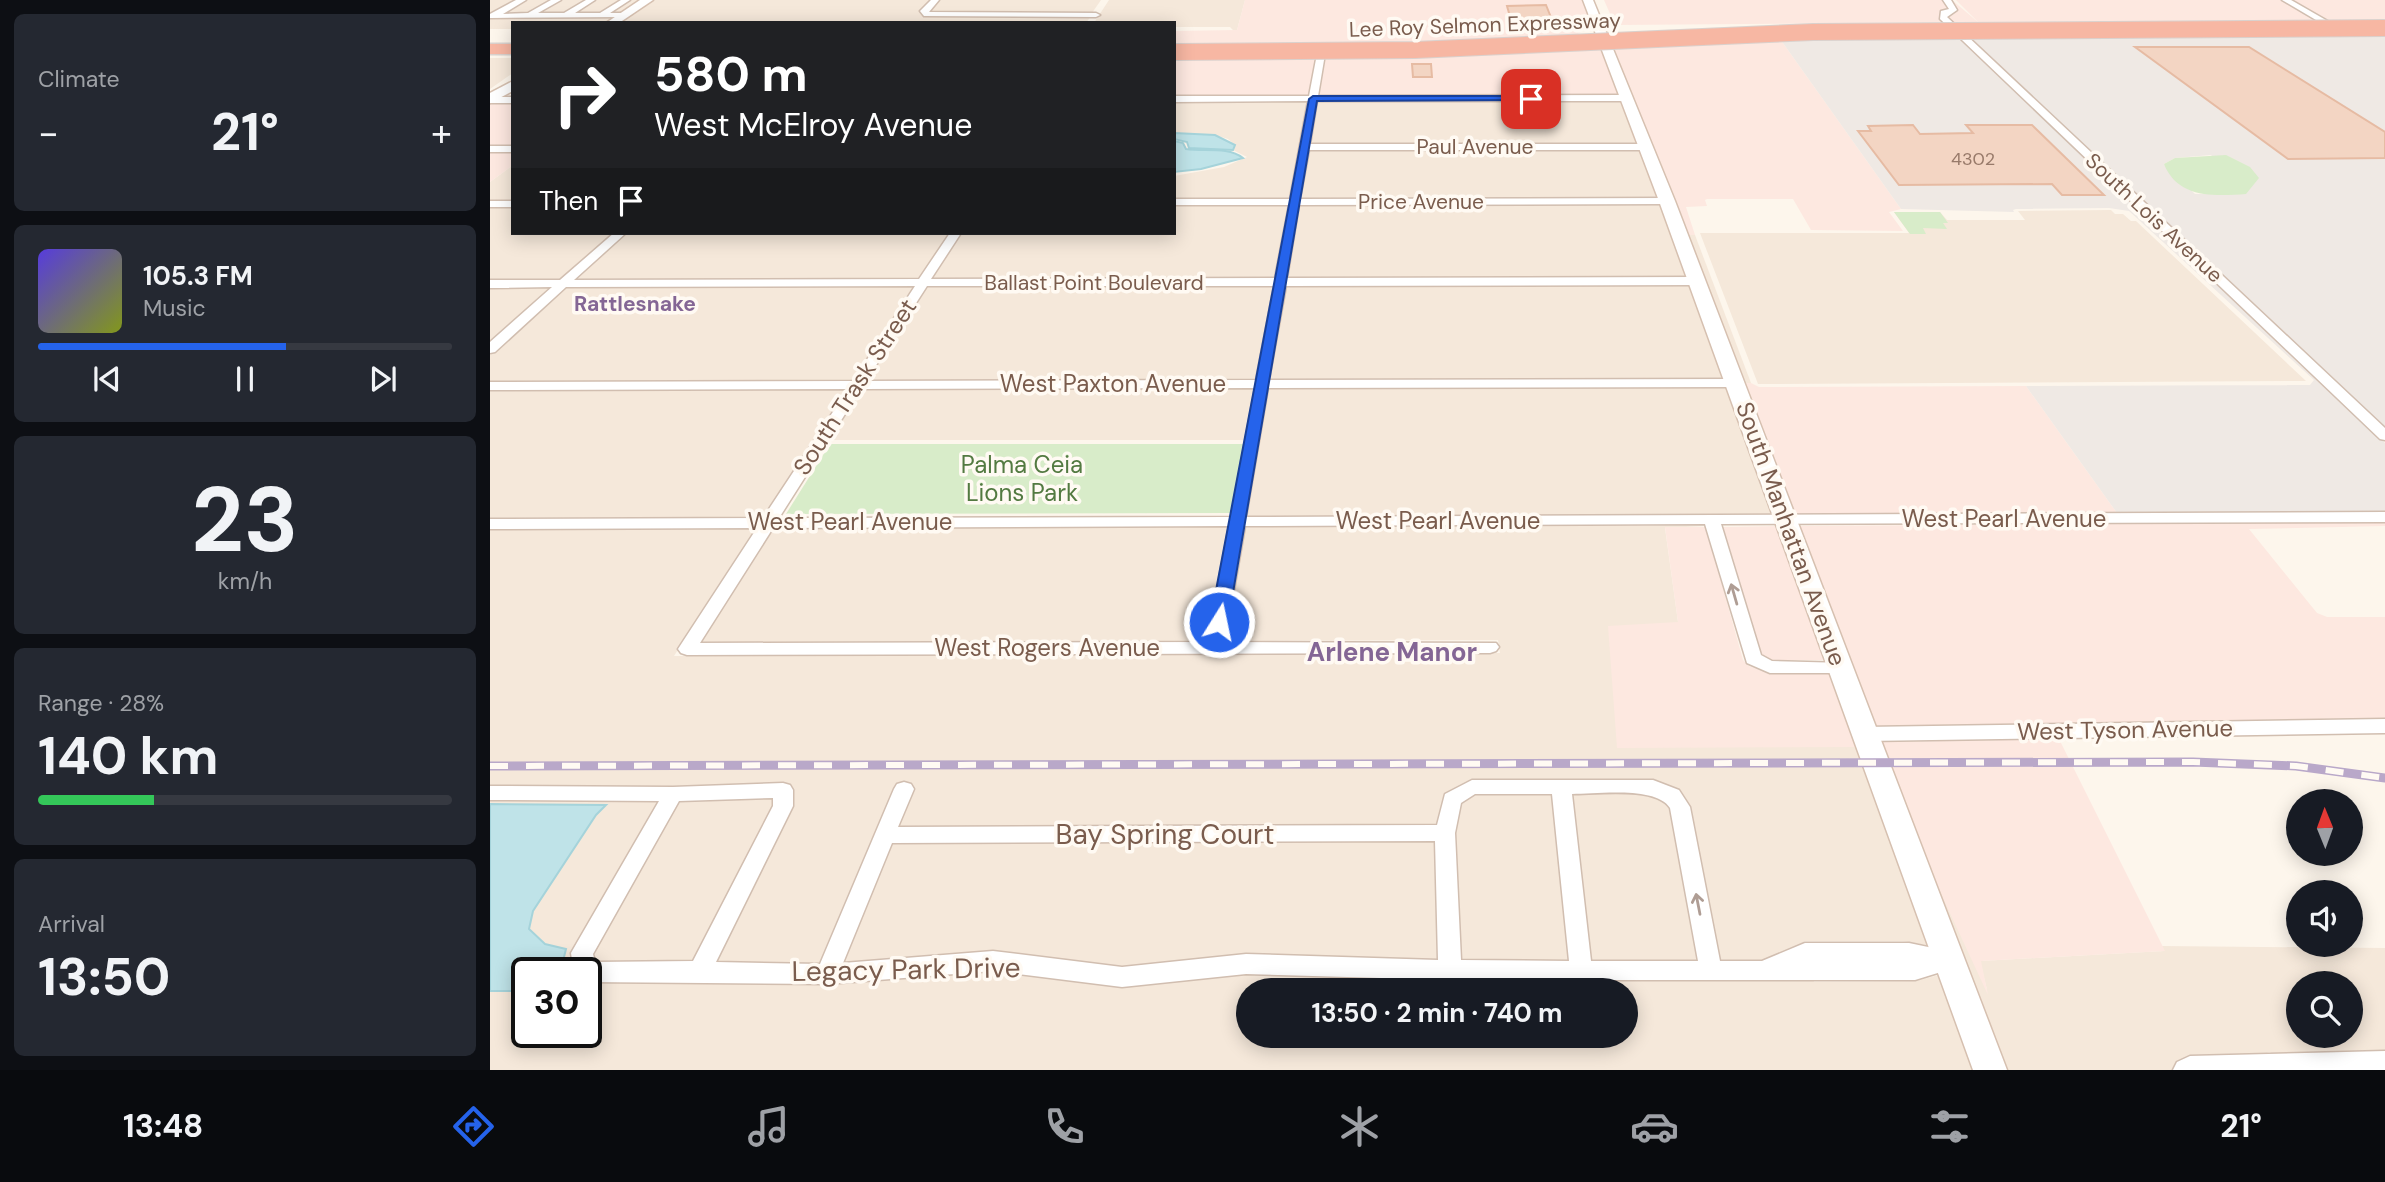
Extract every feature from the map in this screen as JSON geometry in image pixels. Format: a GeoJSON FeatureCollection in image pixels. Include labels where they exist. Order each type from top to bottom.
{"type":"FeatureCollection","features":[{"type":"Feature","properties":{"kind":"highway","name":"Lee Roy Selmon Expressway"},"geometry":{"type":"LineString","coordinates":[[1176,51],[1402,50],[1803,32],[2385,27]]}},
{"type":"Feature","properties":{"kind":"highway"},"geometry":{"type":"LineString","coordinates":[[490,50],[511,50]]}},
{"type":"Feature","properties":{"kind":"street"},"geometry":{"type":"LineString","coordinates":[[491,16],[522,0]]}},
{"type":"Feature","properties":{"kind":"street"},"geometry":{"type":"LineString","coordinates":[[529,16],[557,0]]}},
{"type":"Feature","properties":{"kind":"street"},"geometry":{"type":"LineString","coordinates":[[565,15],[592,0]]}},
{"type":"Feature","properties":{"kind":"street"},"geometry":{"type":"LineString","coordinates":[[606,19],[626,0]]}},
{"type":"Feature","properties":{"kind":"street"},"geometry":{"type":"LineString","coordinates":[[491,16],[565,15],[606,19],[623,15],[648,0]]}},
{"type":"Feature","properties":{"kind":"street"},"geometry":{"type":"LineString","coordinates":[[935,0],[924,11],[928,14],[1098,11]]}},
{"type":"Feature","properties":{"kind":"street","name":"South Manhattan Avenue"},"geometry":{"type":"LineString","coordinates":[[1588,0],[1698,281],[1990,1070]]}},
{"type":"Feature","properties":{"kind":"street","name":"South Lois Avenue"},"geometry":{"type":"LineString","coordinates":[[1947,0],[1952,10],[1944,13],[1943,18],[2385,436]]}},
{"type":"Feature","properties":{"kind":"street"},"geometry":{"type":"LineString","coordinates":[[2286,0],[2341,31]]}},
{"type":"Feature","properties":{"kind":"street"},"geometry":{"type":"LineString","coordinates":[[1091,21],[1098,11]]}},
{"type":"Feature","properties":{"kind":"street"},"geometry":{"type":"LineString","coordinates":[[1214,648],[1321,54]]}},
{"type":"Feature","properties":{"kind":"street"},"geometry":{"type":"LineString","coordinates":[[490,100],[511,86]]}},
{"type":"Feature","properties":{"kind":"street"},"geometry":{"type":"LineString","coordinates":[[1176,99],[1625,99]]}},
{"type":"Feature","properties":{"kind":"street"},"geometry":{"type":"LineString","coordinates":[[490,100],[511,100]]}},
{"type":"Feature","properties":{"kind":"street","name":"Paul Avenue"},"geometry":{"type":"LineString","coordinates":[[1305,147],[1645,147]]}},
{"type":"Feature","properties":{"kind":"street"},"geometry":{"type":"LineString","coordinates":[[490,149],[511,149]]}},
{"type":"Feature","properties":{"kind":"street","name":"Price Avenue"},"geometry":{"type":"LineString","coordinates":[[1176,202],[1667,201]]}},
{"type":"Feature","properties":{"kind":"street"},"geometry":{"type":"LineString","coordinates":[[490,204],[511,204]]}},
{"type":"Feature","properties":{"kind":"street"},"geometry":{"type":"LineString","coordinates":[[490,349],[618,235]]}},
{"type":"Feature","properties":{"kind":"street","name":"South Trask Street"},"geometry":{"type":"LineString","coordinates":[[687,649],[954,235]]}},
{"type":"Feature","properties":{"kind":"street","name":"Ballast Point Boulevard"},"geometry":{"type":"LineString","coordinates":[[490,284],[1698,281]]}},
{"type":"Feature","properties":{"kind":"street","name":"West Paxton Avenue"},"geometry":{"type":"LineString","coordinates":[[490,386],[1735,383]]}},
{"type":"Feature","properties":{"kind":"street","name":"West Pearl Avenue"},"geometry":{"type":"LineString","coordinates":[[490,524],[2385,517]]}},
{"type":"Feature","properties":{"kind":"street"},"geometry":{"type":"LineString","coordinates":[[1712,520],[1752,659],[1770,667],[1840,667]]}},
{"type":"Feature","properties":{"kind":"street","name":"West Rogers Avenue"},"geometry":{"type":"LineString","coordinates":[[687,649],[1490,647]]}},
{"type":"Feature","properties":{"kind":"street","name":"West Tyson Avenue"},"geometry":{"type":"LineString","coordinates":[[1865,734],[2385,726]]}},
{"type":"Feature","properties":{"kind":"street"},"geometry":{"type":"LineString","coordinates":[[1450,970],[1445,833],[1452,799],[1472,787],[1653,787],[1672,795],[1680,807],[1711,971]]}},
{"type":"Feature","properties":{"kind":"street"},"geometry":{"type":"LineString","coordinates":[[1561,787],[1581,971]]}},
{"type":"Feature","properties":{"kind":"street"},"geometry":{"type":"LineString","coordinates":[[827,974],[904,789]]}},
{"type":"Feature","properties":{"kind":"street"},"geometry":{"type":"LineString","coordinates":[[490,793],[673,794],[783,790],[783,806],[700,971]]}},
{"type":"Feature","properties":{"kind":"street","name":"Legacy Park Drive"},"geometry":{"type":"LineString","coordinates":[[673,794],[582,953],[585,972],[827,974],[993,961],[1122,977],[1245,964],[1450,970],[1764,971],[1805,952],[1840,961],[1915,970],[1949,960]]}},
{"type":"Feature","properties":{"kind":"street","name":"Bay Spring Court"},"geometry":{"type":"LineString","coordinates":[[886,835],[1445,833]]}},
{"type":"Feature","properties":{"kind":"street"},"geometry":{"type":"LineString","coordinates":[[2185,1070],[2190,1067],[2385,1062]]}},
{"type":"Feature","properties":{"kind":"shaded area"},"geometry":{"type":"Polygon","coordinates":[[[490,0],[644,0],[609,21],[511,21],[511,29],[490,29],[490,0]]]}},
{"type":"Feature","properties":{"kind":"shaded area"},"geometry":{"type":"Polygon","coordinates":[[[652,0],[931,0],[920,11],[925,16],[1091,16],[1087,21],[618,21],[652,0]]]}},
{"type":"Feature","properties":{"kind":"shaded area"},"geometry":{"type":"Polygon","coordinates":[[[939,0],[1101,0],[1092,13],[931,13],[929,11],[939,0]]]}},
{"type":"Feature","properties":{"kind":"shaded area"},"geometry":{"type":"Polygon","coordinates":[[[1109,0],[1245,0],[1237,30],[1230,27],[1176,27],[1176,21],[1095,21],[1109,0]]]}},
{"type":"Feature","properties":{"kind":"shaded area"},"geometry":{"type":"Polygon","coordinates":[[[1245,0],[1584,0],[1595,29],[1584,30],[1576,35],[1437,43],[1176,46],[1176,31],[1237,30],[1245,0]]]}},
{"type":"Feature","properties":{"kind":"shaded area"},"geometry":{"type":"Polygon","coordinates":[[[1604,0],[1952,0],[1978,22],[1615,25],[1604,0]]]}},
{"type":"Feature","properties":{"kind":"shaded area"},"geometry":{"type":"Polygon","coordinates":[[[1956,0],[2282,0],[2324,23],[1980,24],[1956,0]]]}},
{"type":"Feature","properties":{"kind":"shaded area"},"geometry":{"type":"Polygon","coordinates":[[[2290,0],[2385,0],[2385,23],[2332,23],[2290,0]]]}},
{"type":"Feature","properties":{"kind":"shaded area"},"geometry":{"type":"Polygon","coordinates":[[[2385,34],[2385,429],[1965,35],[2385,34]],[[2211,155],[2175,158],[2164,164],[2195,194],[2246,194],[2211,155]]]}},
{"type":"Feature","properties":{"kind":"shaded area"},"geometry":{"type":"Polygon","coordinates":[[[1957,35],[2385,443],[2385,512],[2117,513],[2026,386],[2310,385],[2314,380],[2129,211],[2109,208],[2016,209],[2014,212],[1901,209],[1778,36],[1957,35]]]}},
{"type":"Feature","properties":{"kind":"shaded area"},"geometry":{"type":"Polygon","coordinates":[[[1778,36],[1901,209],[1889,212],[1903,231],[1811,230],[1793,199],[1707,199],[1707,206],[1686,207],[1695,235],[1686,235],[1610,48],[1778,36]]]}},
{"type":"Feature","properties":{"kind":"shaded area"},"geometry":{"type":"Polygon","coordinates":[[[1602,49],[1619,97],[1318,97],[1325,56],[1602,49]]]}},
{"type":"Feature","properties":{"kind":"shaded area"},"geometry":{"type":"Polygon","coordinates":[[[1176,56],[1317,56],[1309,97],[1176,97],[1176,56]]]}},
{"type":"Feature","properties":{"kind":"shaded area"},"geometry":{"type":"Polygon","coordinates":[[[490,58],[511,58],[511,74],[490,89],[490,58]]]}},
{"type":"Feature","properties":{"kind":"shaded area"},"geometry":{"type":"Polygon","coordinates":[[[1308,100],[1290,200],[1176,200],[1176,176],[1224,167],[1247,157],[1233,150],[1235,145],[1228,139],[1215,135],[1176,133],[1176,101],[1308,100]]]}},
{"type":"Feature","properties":{"kind":"shaded area"},"geometry":{"type":"Polygon","coordinates":[[[1318,100],[1621,101],[1639,145],[1310,145],[1318,100]]]}},
{"type":"Feature","properties":{"kind":"shaded area"},"geometry":{"type":"Polygon","coordinates":[[[490,102],[511,102],[511,147],[490,147],[490,102]]]}},
{"type":"Feature","properties":{"kind":"shaded area"},"geometry":{"type":"Polygon","coordinates":[[[1640,149],[1661,199],[1301,200],[1309,150],[1640,149]]]}},
{"type":"Feature","properties":{"kind":"shaded area"},"geometry":{"type":"Polygon","coordinates":[[[490,151],[511,151],[511,166],[490,182],[490,151]]]}},
{"type":"Feature","properties":{"kind":"shaded area"},"geometry":{"type":"Polygon","coordinates":[[[511,166],[511,201],[490,201],[490,182],[511,166]]]}},
{"type":"Feature","properties":{"kind":"shaded area"},"geometry":{"type":"Polygon","coordinates":[[[1663,204],[1690,278],[1287,279],[1300,205],[1663,204]]]}},
{"type":"Feature","properties":{"kind":"shaded area"},"geometry":{"type":"Polygon","coordinates":[[[1176,205],[1289,205],[1275,279],[930,280],[959,235],[1176,235],[1176,205]]]}},
{"type":"Feature","properties":{"kind":"shaded area"},"geometry":{"type":"Polygon","coordinates":[[[490,206],[511,206],[511,235],[612,235],[560,281],[490,281],[490,206]]]}},
{"type":"Feature","properties":{"kind":"shaded area"},"geometry":{"type":"Polygon","coordinates":[[[2111,210],[2136,221],[2306,381],[1758,384],[1700,233],[1909,233],[1894,212],[1940,212],[1947,220],[2025,220],[2018,211],[2111,210]]]}},
{"type":"Feature","properties":{"kind":"shaded area"},"geometry":{"type":"Polygon","coordinates":[[[624,235],[948,235],[918,280],[572,281],[624,235]]]}},
{"type":"Feature","properties":{"kind":"shaded area"},"geometry":{"type":"Polygon","coordinates":[[[1686,235],[1695,235],[1751,383],[1742,383],[1686,235]]]}},
{"type":"Feature","properties":{"kind":"shaded area"},"geometry":{"type":"Polygon","coordinates":[[[1692,284],[1727,379],[1270,380],[1286,285],[1692,284]]]}},
{"type":"Feature","properties":{"kind":"shaded area"},"geometry":{"type":"Polygon","coordinates":[[[1273,285],[1256,380],[866,381],[926,286],[1273,285]]]}},
{"type":"Feature","properties":{"kind":"shaded area"},"geometry":{"type":"Polygon","coordinates":[[[553,287],[490,343],[490,288],[553,287]]]}},
{"type":"Feature","properties":{"kind":"shaded area"},"geometry":{"type":"Polygon","coordinates":[[[565,287],[914,287],[852,381],[490,382],[490,355],[565,287]]]}},
{"type":"Feature","properties":{"kind":"shaded area"},"geometry":{"type":"Polygon","coordinates":[[[1742,383],[1759,387],[2026,386],[2117,513],[1793,515],[1742,383]]]}},
{"type":"Feature","properties":{"kind":"shaded area"},"geometry":{"type":"Polygon","coordinates":[[[1730,387],[1776,515],[1246,516],[1268,388],[1730,387]]]}},
{"type":"Feature","properties":{"kind":"shaded area"},"geometry":{"type":"Polygon","coordinates":[[[1254,388],[1244,440],[828,440],[861,389],[1254,388]]]}},
{"type":"Feature","properties":{"kind":"shaded area"},"geometry":{"type":"Polygon","coordinates":[[[846,389],[763,517],[490,518],[490,390],[846,389]]]}},
{"type":"Feature","properties":{"kind":"shaded area"},"geometry":{"type":"Polygon","coordinates":[[[2385,522],[2385,526],[2249,529],[2317,613],[2327,617],[2385,617],[2385,718],[1872,726],[1797,526],[2385,522]]]}},
{"type":"Feature","properties":{"kind":"shaded area"},"geometry":{"type":"Polygon","coordinates":[[[1245,526],[1706,526],[1665,528],[1678,622],[1860,747],[1932,946],[1903,941],[1804,941],[1814,982],[1917,981],[1942,974],[1978,1070],[490,1070],[490,991],[511,991],[511,1048],[602,1048],[602,957],[555,957],[529,929],[533,911],[596,814],[605,806],[490,804],[490,529],[756,528],[674,656],[1500,653],[1498,640],[1225,641],[1245,526]]]}},
{"type":"Feature","properties":{"kind":"shaded area"},"geometry":{"type":"Polygon","coordinates":[[[1780,526],[1828,660],[1770,660],[1761,656],[1723,527],[1780,526]]]}},
{"type":"Feature","properties":{"kind":"shaded area"},"geometry":{"type":"Polygon","coordinates":[[[1228,527],[1207,641],[701,642],[773,528],[1228,527]]]}},
{"type":"Feature","properties":{"kind":"shaded area"},"geometry":{"type":"Polygon","coordinates":[[[1665,527],[1706,527],[1743,660],[1749,666],[1771,674],[1834,674],[1860,747],[1617,748],[1608,626],[1678,622],[1665,527]]]}},
{"type":"Feature","properties":{"kind":"shaded area"},"geometry":{"type":"Polygon","coordinates":[[[2059,739],[2165,951],[1981,961],[1988,995],[1911,829],[1878,742],[2059,739]]]}},
{"type":"Feature","properties":{"kind":"shaded area"},"geometry":{"type":"Polygon","coordinates":[[[1911,829],[1987,990],[1980,961],[2164,951],[2162,946],[2286,947],[2286,957],[2363,957],[2363,948],[2385,948],[2385,1055],[2270,1052],[2207,1070],[2003,1070],[1911,829]]]}},
{"type":"Feature","properties":{"kind":"green space"},"geometry":{"type":"Polygon","coordinates":[[[2226,155],[2250,167],[2259,178],[2246,194],[2210,195],[2188,189],[2178,184],[2164,164],[2175,158],[2226,155]]]}},
{"type":"Feature","properties":{"kind":"green space"},"geometry":{"type":"Polygon","coordinates":[[[1894,212],[1940,212],[1948,223],[1943,223],[1947,229],[1923,228],[1926,234],[1910,234],[1894,212]]]}},
{"type":"Feature","properties":{"kind":"green space","name":"Palma Ceia Lions Park"},"geometry":{"type":"Polygon","coordinates":[[[830,444],[1244,444],[1230,513],[786,514],[830,444]]]}},
{"type":"Feature","properties":{"kind":"water"},"geometry":{"type":"Polygon","coordinates":[[[1176,133],[1215,135],[1235,145],[1233,150],[1189,148],[1187,142],[1176,139],[1176,133]]]}},
{"type":"Feature","properties":{"kind":"water"},"geometry":{"type":"Polygon","coordinates":[[[1176,141],[1183,143],[1186,149],[1230,152],[1243,158],[1201,169],[1176,172],[1176,141]]]}},
{"type":"Feature","properties":{"kind":"water"},"geometry":{"type":"Polygon","coordinates":[[[490,804],[606,805],[596,815],[533,911],[529,929],[545,944],[566,949],[564,957],[511,957],[511,991],[490,991],[490,804]]]}},
{"type":"Feature","properties":{"kind":"building"},"geometry":{"type":"Polygon","coordinates":[[[1546,5],[1552,20],[1511,20],[1507,6],[1546,5]]]}},
{"type":"Feature","properties":{"kind":"building"},"geometry":{"type":"Polygon","coordinates":[[[2135,47],[2249,47],[2385,132],[2385,158],[2288,159],[2135,47]]]}},
{"type":"Feature","properties":{"kind":"building"},"geometry":{"type":"Polygon","coordinates":[[[1412,64],[1431,64],[1432,77],[1413,77],[1412,64]]]}},
{"type":"Feature","properties":{"kind":"building"},"geometry":{"type":"Polygon","coordinates":[[[1913,125],[1920,134],[1973,133],[1966,125],[2032,125],[2104,195],[2062,195],[2052,184],[1899,185],[1858,131],[1871,131],[1868,126],[1913,125]]]}},
{"type":"Feature","properties":{"kind":"railway"},"geometry":{"type":"LineString","coordinates":[[490,766],[2193,762],[2296,766],[2385,778]]}},
{"type":"Feature","properties":{"kind":"district","name":"Rattlesnake"},"geometry":{"type":"Point","coordinates":[635,304]}},
{"type":"Feature","properties":{"kind":"district","name":"Arlene Manor"},"geometry":{"type":"Point","coordinates":[1392,652]}},
{"type":"Feature","properties":{"kind":"route"},"geometry":{"type":"LineString","coordinates":[[1219,622],[1313,99],[1531,99]]}}]}
